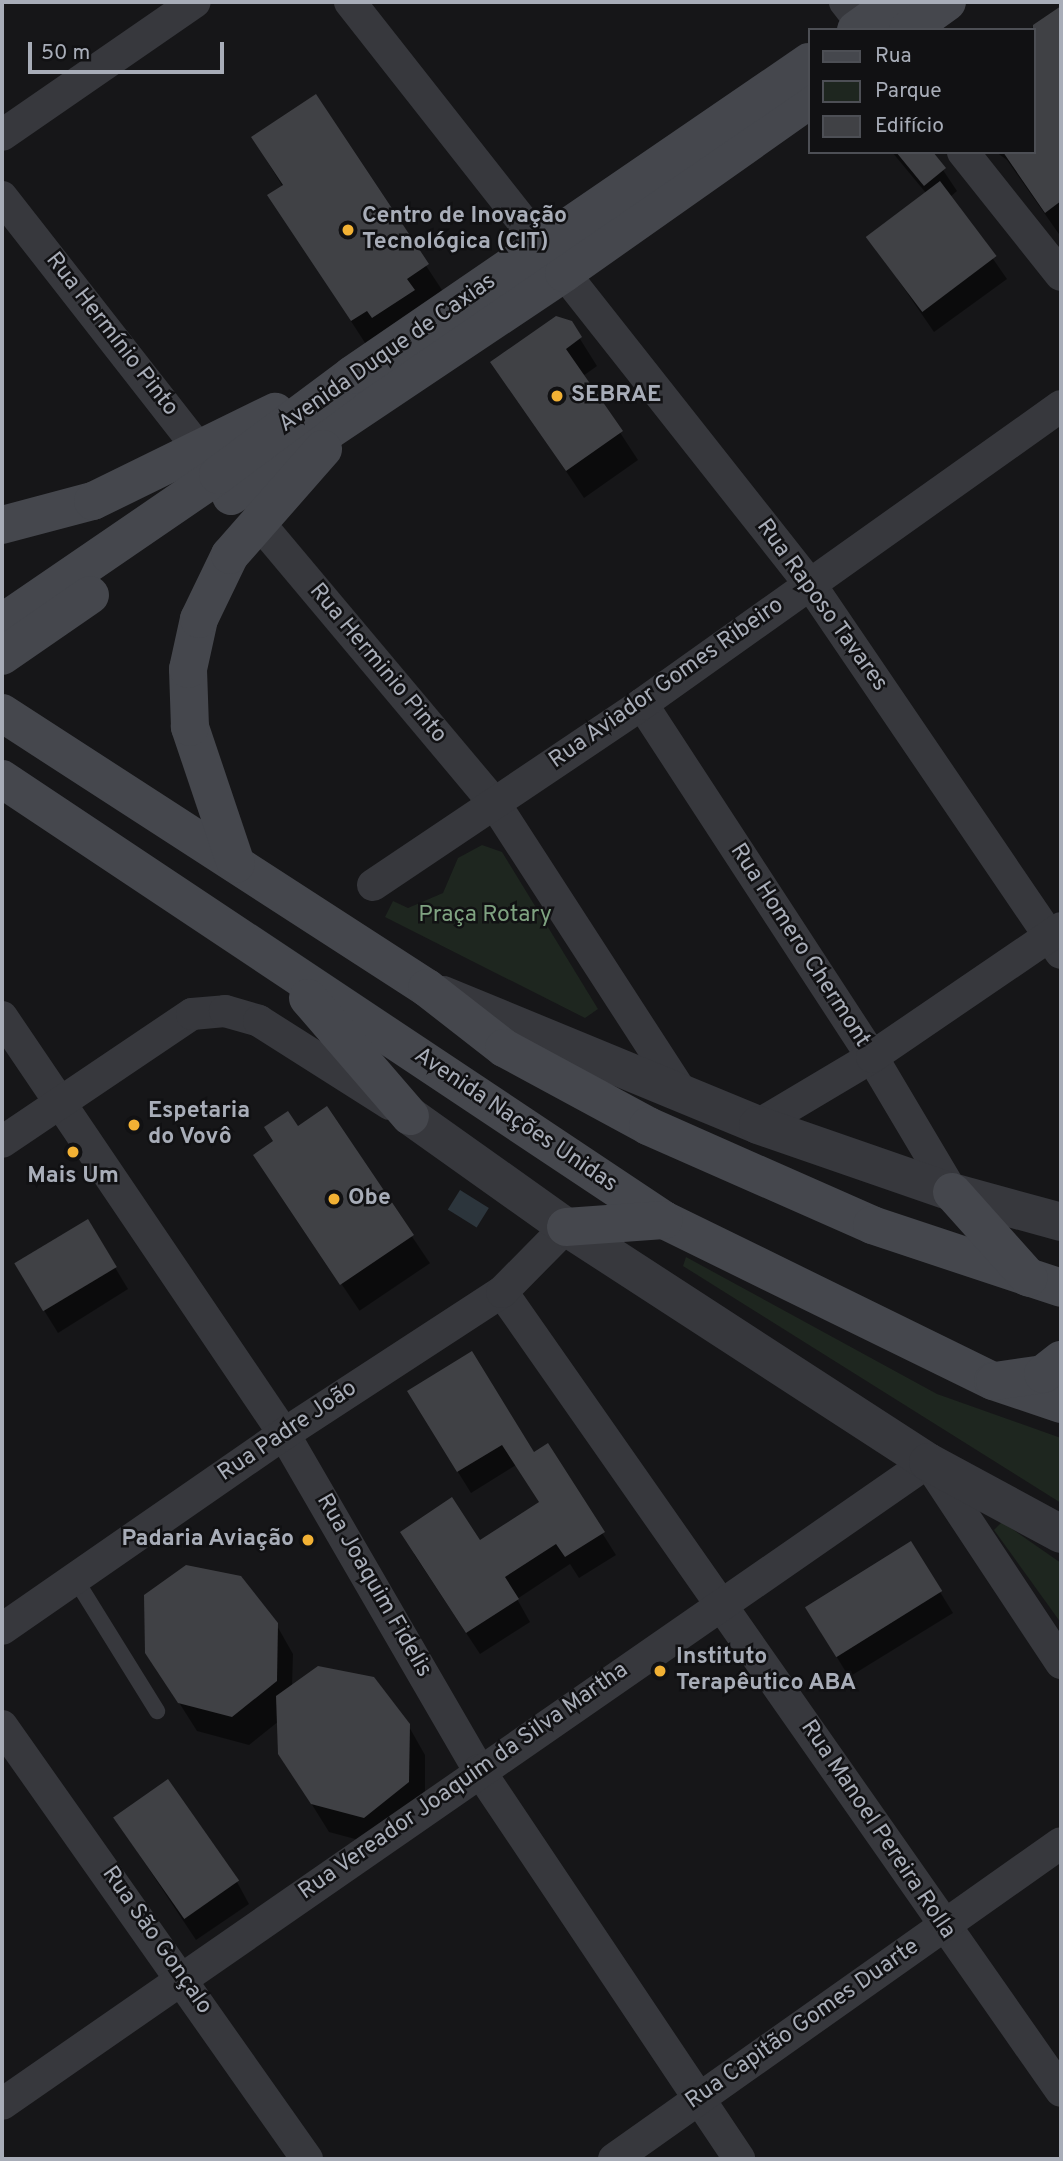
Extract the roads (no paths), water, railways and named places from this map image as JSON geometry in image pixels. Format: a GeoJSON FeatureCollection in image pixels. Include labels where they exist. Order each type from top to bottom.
{"type":"FeatureCollection","features":[{"type":"Feature","properties":{"kind":"main road"},"geometry":{"type":"LineString","coordinates":[[858,21],[895,2]]}},
{"type":"Feature","properties":{"kind":"main road"},"geometry":{"type":"LineString","coordinates":[[911,28],[947,2]]}},
{"type":"Feature","properties":{"kind":"main road","name":"Avenida Duque de Caxias"},"geometry":{"type":"LineString","coordinates":[[553,260],[808,63]]}},
{"type":"Feature","properties":{"kind":"main road","name":"Avenida Duque de Caxias"},"geometry":{"type":"LineString","coordinates":[[2,623],[204,482],[354,393],[553,260],[808,101]]}},
{"type":"Feature","properties":{"kind":"main road"},"geometry":{"type":"LineString","coordinates":[[2,525],[93,501],[204,482],[354,393]]}},
{"type":"Feature","properties":{"kind":"main road"},"geometry":{"type":"LineString","coordinates":[[236,864],[190,727],[188,668],[198,618],[230,555],[260,524],[354,393]]}},
{"type":"Feature","properties":{"kind":"main road","name":"Avenida Duque de Caxias"},"geometry":{"type":"LineString","coordinates":[[2,656],[204,482]]}},
{"type":"Feature","properties":{"kind":"main road"},"geometry":{"type":"LineString","coordinates":[[2,713],[427,988],[504,1048],[648,1126],[872,1225],[1046,1284]]}},
{"type":"Feature","properties":{"kind":"main road","name":"Avenida Nações Unidas"},"geometry":{"type":"LineString","coordinates":[[2,779],[664,1220],[993,1381],[1061,1404]]}},
{"type":"Feature","properties":{"kind":"main road"},"geometry":{"type":"LineString","coordinates":[[275,960],[410,1116]]}},
{"type":"Feature","properties":{"kind":"main road"},"geometry":{"type":"LineString","coordinates":[[952,1192],[1046,1284],[1061,1307]]}},
{"type":"Feature","properties":{"kind":"main road"},"geometry":{"type":"LineString","coordinates":[[566,1227],[664,1220]]}},
{"type":"Feature","properties":{"kind":"main road"},"geometry":{"type":"LineString","coordinates":[[993,1381],[1043,1374],[1061,1360]]}},
{"type":"Feature","properties":{"kind":"street"},"geometry":{"type":"LineString","coordinates":[[2,135],[195,2]]}},
{"type":"Feature","properties":{"kind":"street","name":"Rua Raposo Tavares"},"geometry":{"type":"LineString","coordinates":[[350,2],[810,584],[1057,939]]}},
{"type":"Feature","properties":{"kind":"street"},"geometry":{"type":"LineString","coordinates":[[966,154],[1061,275]]}},
{"type":"Feature","properties":{"kind":"street","name":"Rua Hermínio Pinto"},"geometry":{"type":"LineString","coordinates":[[2,197],[204,482]]}},
{"type":"Feature","properties":{"kind":"street","name":"Rua Aviador Gomes Ribeiro"},"geometry":{"type":"LineString","coordinates":[[373,885],[642,704],[1061,406]]}},
{"type":"Feature","properties":{"kind":"street","name":"Rua Herminio Pinto"},"geometry":{"type":"LineString","coordinates":[[260,524],[495,804]]}},
{"type":"Feature","properties":{"kind":"street","name":"Rua Homero Chermont"},"geometry":{"type":"LineString","coordinates":[[642,704],[872,1057],[952,1192]]}},
{"type":"Feature","properties":{"kind":"street"},"geometry":{"type":"LineString","coordinates":[[495,804],[681,1090]]}},
{"type":"Feature","properties":{"kind":"street"},"geometry":{"type":"LineString","coordinates":[[758,1125],[872,1057],[1057,939]]}},
{"type":"Feature","properties":{"kind":"street"},"geometry":{"type":"LineString","coordinates":[[427,988],[681,1090],[758,1125],[952,1192],[1061,1222]]}},
{"type":"Feature","properties":{"kind":"street"},"geometry":{"type":"LineString","coordinates":[[2,1142],[192,1014],[225,1011],[259,1021],[410,1116],[566,1227],[928,1462],[1061,1534]]}},
{"type":"Feature","properties":{"kind":"street","name":"Rua Joaquim Fidelis"},"geometry":{"type":"LineString","coordinates":[[2,1017],[284,1434],[480,1770],[739,2159]]}},
{"type":"Feature","properties":{"kind":"street","name":"Rua Padre João"},"geometry":{"type":"LineString","coordinates":[[2,1629],[284,1434],[502,1292],[566,1227]]}},
{"type":"Feature","properties":{"kind":"street","name":"Rua Manoel Pereira Rolla"},"geometry":{"type":"LineString","coordinates":[[502,1292],[723,1605],[943,1927],[1061,2091]]}},
{"type":"Feature","properties":{"kind":"street"},"geometry":{"type":"LineString","coordinates":[[928,1462],[1061,1663]]}},
{"type":"Feature","properties":{"kind":"street","name":"Rua Vereador Joaquim da Silva Martha"},"geometry":{"type":"LineString","coordinates":[[2,2104],[480,1770],[928,1462]]}},
{"type":"Feature","properties":{"kind":"street","name":"Rua São Gonçalo"},"geometry":{"type":"LineString","coordinates":[[2,1726],[183,1977],[307,2159]]}},
{"type":"Feature","properties":{"kind":"street","name":"Rua Capitão Gomes Duarte"},"geometry":{"type":"LineString","coordinates":[[614,2159],[1061,1843]]}},
{"type":"Feature","properties":{"kind":"lane"},"geometry":{"type":"LineString","coordinates":[[74,1577],[157,1712]]}},
{"type":"Feature","properties":{"kind":"place","name":"Centro de Inovação Tecnológica (CIT)"},"geometry":{"type":"Point","coordinates":[348,230]}},
{"type":"Feature","properties":{"kind":"place","name":"SEBRAE"},"geometry":{"type":"Point","coordinates":[557,396]}},
{"type":"Feature","properties":{"kind":"place","name":"Espetaria do Vovô"},"geometry":{"type":"Point","coordinates":[134,1125]}},
{"type":"Feature","properties":{"kind":"place","name":"Mais Um"},"geometry":{"type":"Point","coordinates":[73,1152]}},
{"type":"Feature","properties":{"kind":"place","name":"Obe"},"geometry":{"type":"Point","coordinates":[334,1199]}},
{"type":"Feature","properties":{"kind":"place","name":"Padaria Aviação"},"geometry":{"type":"Point","coordinates":[308,1540]}},
{"type":"Feature","properties":{"kind":"place","name":"Instituto Terapêutico ABA"},"geometry":{"type":"Point","coordinates":[660,1671]}},
{"type":"Feature","properties":{"kind":"park label","name":"Praça Rotary"},"geometry":{"type":"Point","coordinates":[485,916]}}]}
